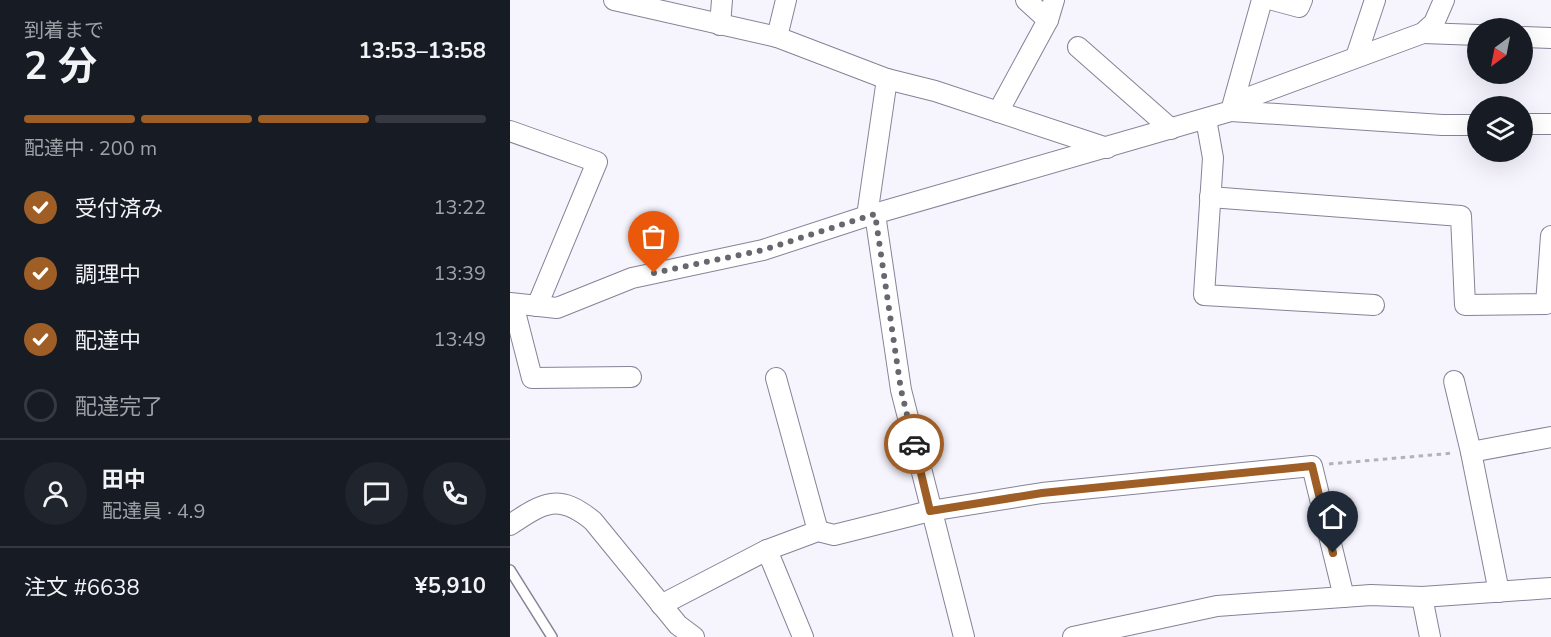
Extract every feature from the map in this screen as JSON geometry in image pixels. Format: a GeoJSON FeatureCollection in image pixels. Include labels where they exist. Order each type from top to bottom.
{"type":"FeatureCollection","features":[{"type":"Feature","properties":{"kind":"street"},"geometry":{"type":"LineString","coordinates":[[614,0],[777,37],[887,78],[1107,148]]}},
{"type":"Feature","properties":{"kind":"street"},"geometry":{"type":"LineString","coordinates":[[720,25],[722,0]]}},
{"type":"Feature","properties":{"kind":"street"},"geometry":{"type":"LineString","coordinates":[[777,37],[786,0]]}},
{"type":"Feature","properties":{"kind":"street"},"geometry":{"type":"LineString","coordinates":[[1026,0],[1048,20]]}},
{"type":"Feature","properties":{"kind":"street"},"geometry":{"type":"LineString","coordinates":[[998,112],[1048,20],[1054,0]]}},
{"type":"Feature","properties":{"kind":"street"},"geometry":{"type":"LineString","coordinates":[[1231,111],[1262,0]]}},
{"type":"Feature","properties":{"kind":"street"},"geometry":{"type":"LineString","coordinates":[[1273,0],[1299,8],[1302,0]]}},
{"type":"Feature","properties":{"kind":"street"},"geometry":{"type":"LineString","coordinates":[[1356,57],[1375,0]]}},
{"type":"Feature","properties":{"kind":"street"},"geometry":{"type":"LineString","coordinates":[[1423,33],[1434,22],[1444,0]]}},
{"type":"Feature","properties":{"kind":"street"},"geometry":{"type":"LineString","coordinates":[[631,377],[532,378],[512,303],[557,308],[632,278],[763,250],[871,215],[1206,119],[1231,111],[1247,98],[1423,33],[1467,35]]}},
{"type":"Feature","properties":{"kind":"street"},"geometry":{"type":"LineString","coordinates":[[1533,37],[1551,38]]}},
{"type":"Feature","properties":{"kind":"street"},"geometry":{"type":"LineString","coordinates":[[1078,47],[1172,129]]}},
{"type":"Feature","properties":{"kind":"street"},"geometry":{"type":"LineString","coordinates":[[887,78],[871,215],[901,390],[930,511],[964,637]]}},
{"type":"Feature","properties":{"kind":"street"},"geometry":{"type":"LineString","coordinates":[[1231,111],[1467,125]]}},
{"type":"Feature","properties":{"kind":"street"},"geometry":{"type":"LineString","coordinates":[[1206,119],[1213,158],[1204,295],[1374,305]]}},
{"type":"Feature","properties":{"kind":"street"},"geometry":{"type":"LineString","coordinates":[[1533,124],[1551,124]]}},
{"type":"Feature","properties":{"kind":"street"},"geometry":{"type":"LineString","coordinates":[[510,131],[597,162],[537,306]]}},
{"type":"Feature","properties":{"kind":"street"},"geometry":{"type":"LineString","coordinates":[[1210,196],[1461,216],[1465,305],[1549,304],[1551,236]]}},
{"type":"Feature","properties":{"kind":"street"},"geometry":{"type":"LineString","coordinates":[[776,378],[818,531]]}},
{"type":"Feature","properties":{"kind":"street"},"geometry":{"type":"LineString","coordinates":[[1454,381],[1471,452],[1498,592]]}},
{"type":"Feature","properties":{"kind":"street"},"geometry":{"type":"LineString","coordinates":[[1471,452],[1551,437]]}},
{"type":"Feature","properties":{"kind":"street"},"geometry":{"type":"LineString","coordinates":[[661,605],[767,549],[818,531],[834,535],[930,511],[1042,493],[1312,466],[1344,597]]}},
{"type":"Feature","properties":{"kind":"street"},"geometry":{"type":"LineString","coordinates":[[510,525],[535,508],[554,502],[576,507],[593,521],[678,625],[694,637]]}},
{"type":"Feature","properties":{"kind":"street"},"geometry":{"type":"LineString","coordinates":[[767,549],[804,637]]}},
{"type":"Feature","properties":{"kind":"street"},"geometry":{"type":"LineString","coordinates":[[1073,637],[1217,606],[1344,597],[1422,597],[1551,588]]}},
{"type":"Feature","properties":{"kind":"street"},"geometry":{"type":"LineString","coordinates":[[1422,597],[1430,637]]}},
{"type":"Feature","properties":{"kind":"lane"},"geometry":{"type":"LineString","coordinates":[[510,570],[552,637]]}},
{"type":"Feature","properties":{"kind":"path"},"geometry":{"type":"LineString","coordinates":[[1312,466],[1471,452]]}},
{"type":"Feature","properties":{"kind":"way so far"},"geometry":{"type":"LineString","coordinates":[[654,273],[763,250],[875,214],[901,390],[914,444]]}},
{"type":"Feature","properties":{"kind":"route"},"geometry":{"type":"LineString","coordinates":[[914,444],[930,511],[1042,493],[1312,466],[1333,553]]}}]}
